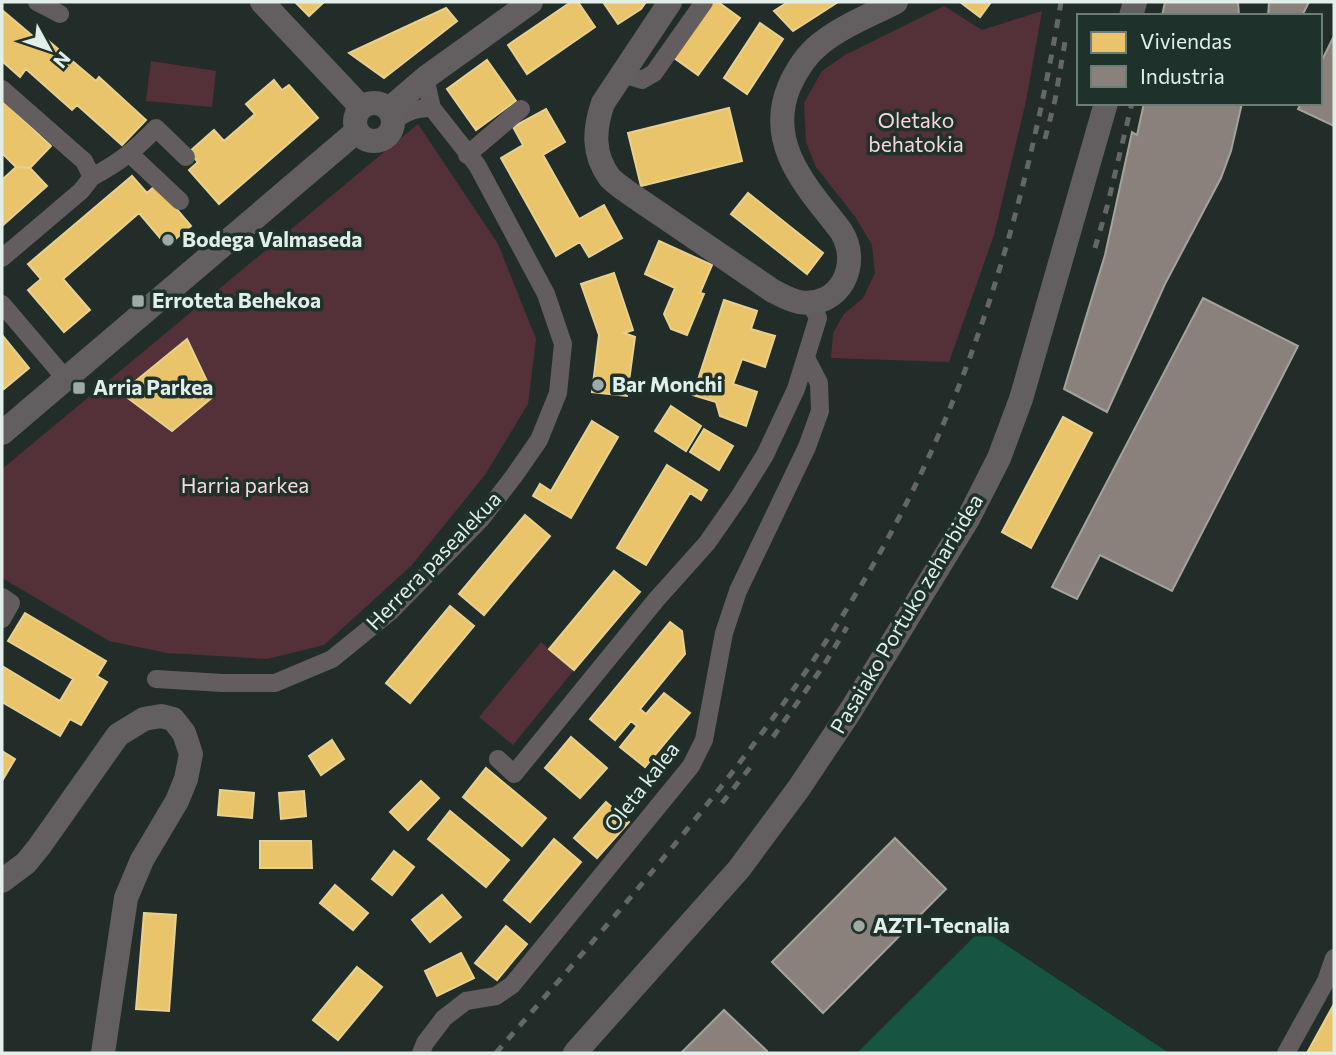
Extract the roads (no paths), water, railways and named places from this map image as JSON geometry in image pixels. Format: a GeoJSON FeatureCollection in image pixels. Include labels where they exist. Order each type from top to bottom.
{"type":"FeatureCollection","features":[{"type":"Feature","properties":{"kind":"street"},"geometry":{"type":"LineString","coordinates":[[37,2],[60,14]]}},
{"type":"Feature","properties":{"kind":"street"},"geometry":{"type":"LineString","coordinates":[[2,433],[359,119],[372,102],[384,105],[391,115],[393,127],[390,133],[379,141],[366,140],[359,119],[262,2]]}},
{"type":"Feature","properties":{"kind":"street"},"geometry":{"type":"LineString","coordinates":[[391,115],[425,78],[531,2]]}},
{"type":"Feature","properties":{"kind":"street"},"geometry":{"type":"LineString","coordinates":[[670,2],[603,103],[596,122],[595,142],[599,159],[611,179],[773,290],[786,298],[810,303],[827,297],[845,281],[849,269],[849,249],[841,232],[800,179],[790,159],[784,141],[783,123],[787,92],[805,58],[817,46],[896,2]]}},
{"type":"Feature","properties":{"kind":"street"},"geometry":{"type":"LineString","coordinates":[[622,74],[642,80],[654,73],[704,2]]}},
{"type":"Feature","properties":{"kind":"street"},"geometry":{"type":"LineString","coordinates":[[391,115],[418,108],[432,108],[425,78]]}},
{"type":"Feature","properties":{"kind":"street"},"geometry":{"type":"LineString","coordinates":[[2,89],[84,161],[92,177]]}},
{"type":"Feature","properties":{"kind":"street","name":"Pasaiako Portuko zeharbidea"},"geometry":{"type":"LineString","coordinates":[[575,1053],[739,869],[791,799],[865,687],[968,519],[999,458],[1021,399],[1105,105]]}},
{"type":"Feature","properties":{"kind":"street","name":"Herrera pasealekua"},"geometry":{"type":"LineString","coordinates":[[156,679],[275,683],[332,659],[391,611],[481,519],[539,440],[558,393],[563,344],[546,294],[477,165],[432,108]]}},
{"type":"Feature","properties":{"kind":"street"},"geometry":{"type":"LineString","coordinates":[[467,155],[521,109]]}},
{"type":"Feature","properties":{"kind":"street"},"geometry":{"type":"LineString","coordinates":[[2,258],[81,191],[92,177],[130,154],[156,128],[186,157]]}},
{"type":"Feature","properties":{"kind":"street"},"geometry":{"type":"LineString","coordinates":[[130,154],[180,201]]}},
{"type":"Feature","properties":{"kind":"street"},"geometry":{"type":"LineString","coordinates":[[498,759],[514,774],[656,600],[707,543],[739,497],[765,455],[796,389],[818,318],[810,303]]}},
{"type":"Feature","properties":{"kind":"street"},"geometry":{"type":"LineString","coordinates":[[2,304],[65,377]]}},
{"type":"Feature","properties":{"kind":"street","name":"Oleta kalea"},"geometry":{"type":"LineString","coordinates":[[421,1053],[425,1043],[444,1018],[459,1006],[466,1001],[496,996],[512,985],[691,766],[704,740],[724,634],[738,591],[807,447],[820,411],[819,383],[806,358]]}},
{"type":"Feature","properties":{"kind":"street"},"geometry":{"type":"LineString","coordinates":[[2,597],[11,603],[2,619]]}},
{"type":"Feature","properties":{"kind":"street"},"geometry":{"type":"LineString","coordinates":[[2,881],[26,863],[39,847],[118,735],[144,719],[161,716],[173,719],[184,733],[191,754],[186,779],[177,801],[142,860],[126,898],[103,1053]]}},
{"type":"Feature","properties":{"kind":"street"},"geometry":{"type":"LineString","coordinates":[[1286,1053],[1326,981],[1334,958]]}},
{"type":"Feature","properties":{"kind":"railway"},"geometry":{"type":"LineString","coordinates":[[496,1053],[678,841],[736,768],[791,693],[842,616],[889,536],[931,452],[954,398],[994,287],[1026,174],[1061,2]]}},
{"type":"Feature","properties":{"kind":"railway"},"geometry":{"type":"LineString","coordinates":[[1045,139],[1066,36]]}},
{"type":"Feature","properties":{"kind":"railway"},"geometry":{"type":"LineString","coordinates":[[1095,248],[1132,105]]}},
{"type":"Feature","properties":{"kind":"railway"},"geometry":{"type":"LineString","coordinates":[[773,737],[824,665],[847,627]]}},
{"type":"Feature","properties":{"kind":"railway"},"geometry":{"type":"LineString","coordinates":[[722,803],[752,765]]}},
{"type":"Feature","properties":{"kind":"place","name":"Bodega Valmaseda"},"geometry":{"type":"Point","coordinates":[168,240]}},
{"type":"Feature","properties":{"kind":"place","name":"Erroteta Behekoa"},"geometry":{"type":"Point","coordinates":[138,301]}},
{"type":"Feature","properties":{"kind":"place","name":"Bar Monchi"},"geometry":{"type":"Point","coordinates":[598,385]}},
{"type":"Feature","properties":{"kind":"place","name":"Arria Parkea"},"geometry":{"type":"Point","coordinates":[79,388]}},
{"type":"Feature","properties":{"kind":"place","name":"AZTI-Tecnalia"},"geometry":{"type":"Point","coordinates":[859,926]}},
{"type":"Feature","properties":{"kind":"park label","name":"Oletako behatokia"},"geometry":{"type":"Point","coordinates":[916,133]}},
{"type":"Feature","properties":{"kind":"park label","name":"Harria parkea"},"geometry":{"type":"Point","coordinates":[245,486]}}]}
